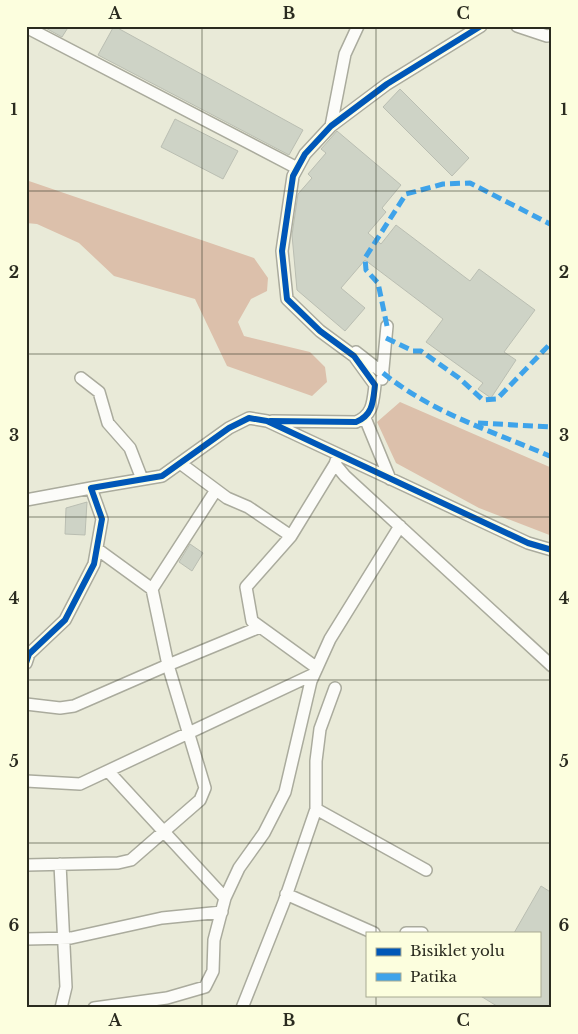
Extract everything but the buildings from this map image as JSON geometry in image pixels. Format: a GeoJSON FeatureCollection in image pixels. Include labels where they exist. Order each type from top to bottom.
{"type":"FeatureCollection","features":[{"type":"Feature","properties":{"kind":"street"},"geometry":{"type":"LineString","coordinates":[[331,126],[345,54],[358,26]]}},
{"type":"Feature","properties":{"kind":"street"},"geometry":{"type":"LineString","coordinates":[[26,500],[162,476],[229,428],[249,418],[267,421],[356,422],[365,418],[372,406],[375,385],[354,356],[320,331],[287,299],[282,251],[293,176],[305,154],[331,126],[387,84],[481,26]]}},
{"type":"Feature","properties":{"kind":"street"},"geometry":{"type":"LineString","coordinates":[[517,26],[547,36],[552,35]]}},
{"type":"Feature","properties":{"kind":"street"},"geometry":{"type":"LineString","coordinates":[[26,27],[297,168]]}},
{"type":"Feature","properties":{"kind":"street"},"geometry":{"type":"LineString","coordinates":[[374,393],[380,386],[383,373],[387,326]]}},
{"type":"Feature","properties":{"kind":"street"},"geometry":{"type":"LineString","coordinates":[[320,331],[342,341],[383,373]]}},
{"type":"Feature","properties":{"kind":"street"},"geometry":{"type":"LineString","coordinates":[[81,378],[99,392],[108,423],[130,448],[142,479]]}},
{"type":"Feature","properties":{"kind":"street"},"geometry":{"type":"LineString","coordinates":[[365,418],[390,479]]}},
{"type":"Feature","properties":{"kind":"street"},"geometry":{"type":"LineString","coordinates":[[267,421],[336,460],[390,479],[528,542],[552,550]]}},
{"type":"Feature","properties":{"kind":"street"},"geometry":{"type":"LineString","coordinates":[[336,460],[400,526],[552,666]]}},
{"type":"Feature","properties":{"kind":"street"},"geometry":{"type":"LineString","coordinates":[[316,671],[252,621],[246,587],[291,536],[336,460]]}},
{"type":"Feature","properties":{"kind":"street"},"geometry":{"type":"LineString","coordinates":[[180,463],[227,498],[248,507],[291,536]]}},
{"type":"Feature","properties":{"kind":"street"},"geometry":{"type":"LineString","coordinates":[[27,655],[66,620],[94,564],[102,519],[91,488]]}},
{"type":"Feature","properties":{"kind":"street"},"geometry":{"type":"LineString","coordinates":[[152,589],[216,490]]}},
{"type":"Feature","properties":{"kind":"street"},"geometry":{"type":"LineString","coordinates":[[94,1008],[168,998],[205,987],[213,971],[214,940],[225,898],[239,868],[264,833],[285,792],[316,671],[330,640],[400,526]]}},
{"type":"Feature","properties":{"kind":"street"},"geometry":{"type":"LineString","coordinates":[[26,865],[118,863],[131,860],[200,800],[205,788],[168,665],[152,589],[97,549]]}},
{"type":"Feature","properties":{"kind":"street"},"geometry":{"type":"LineString","coordinates":[[26,704],[60,708],[74,706],[260,627]]}},
{"type":"Feature","properties":{"kind":"street"},"geometry":{"type":"LineString","coordinates":[[26,781],[80,784],[190,733],[316,671]]}},
{"type":"Feature","properties":{"kind":"street"},"geometry":{"type":"LineString","coordinates":[[242,1008],[285,898],[316,809],[316,761],[320,729],[336,688]]}},
{"type":"Feature","properties":{"kind":"street"},"geometry":{"type":"LineString","coordinates":[[108,771],[225,898]]}},
{"type":"Feature","properties":{"kind":"street"},"geometry":{"type":"LineString","coordinates":[[316,809],[426,870]]}},
{"type":"Feature","properties":{"kind":"street"},"geometry":{"type":"LineString","coordinates":[[60,864],[66,987],[61,1008]]}},
{"type":"Feature","properties":{"kind":"street"},"geometry":{"type":"LineString","coordinates":[[285,898],[371,932]]}},
{"type":"Feature","properties":{"kind":"street"},"geometry":{"type":"LineString","coordinates":[[26,939],[64,938],[162,918],[222,912]]}},
{"type":"Feature","properties":{"kind":"shaded area"},"geometry":{"type":"Polygon","coordinates":[[[26,180],[254,258],[268,278],[267,291],[251,299],[238,322],[244,336],[310,352],[325,367],[327,382],[312,396],[227,366],[195,299],[114,276],[79,243],[37,224],[26,223],[26,180]]]}},
{"type":"Feature","properties":{"kind":"shaded area"},"geometry":{"type":"Polygon","coordinates":[[[400,402],[552,468],[552,536],[479,508],[396,463],[377,422],[400,402]]]}},
{"type":"Feature","properties":{"kind":"marked path"},"geometry":{"type":"LineString","coordinates":[[387,326],[378,283],[366,270],[365,258],[406,194],[443,184],[470,183],[552,225]]}},
{"type":"Feature","properties":{"kind":"marked path"},"geometry":{"type":"LineString","coordinates":[[386,338],[413,351],[421,351],[459,378],[483,400],[497,399],[552,342]]}},
{"type":"Feature","properties":{"kind":"marked path"},"geometry":{"type":"LineString","coordinates":[[383,373],[422,400],[443,411],[552,457]]}},
{"type":"Feature","properties":{"kind":"marked path"},"geometry":{"type":"LineString","coordinates":[[478,423],[552,427]]}},
{"type":"Feature","properties":{"kind":"cycle path"},"geometry":{"type":"LineString","coordinates":[[270,421],[356,422],[369,412],[373,402],[375,385],[354,356],[320,331],[287,299],[282,251],[293,176],[305,154],[331,126],[387,84],[481,26]]}},
{"type":"Feature","properties":{"kind":"cycle path"},"geometry":{"type":"LineString","coordinates":[[26,663],[29,654],[65,620],[94,564],[102,519],[91,488],[162,476],[229,428],[249,418],[267,421],[528,543],[552,550]]}}]}
